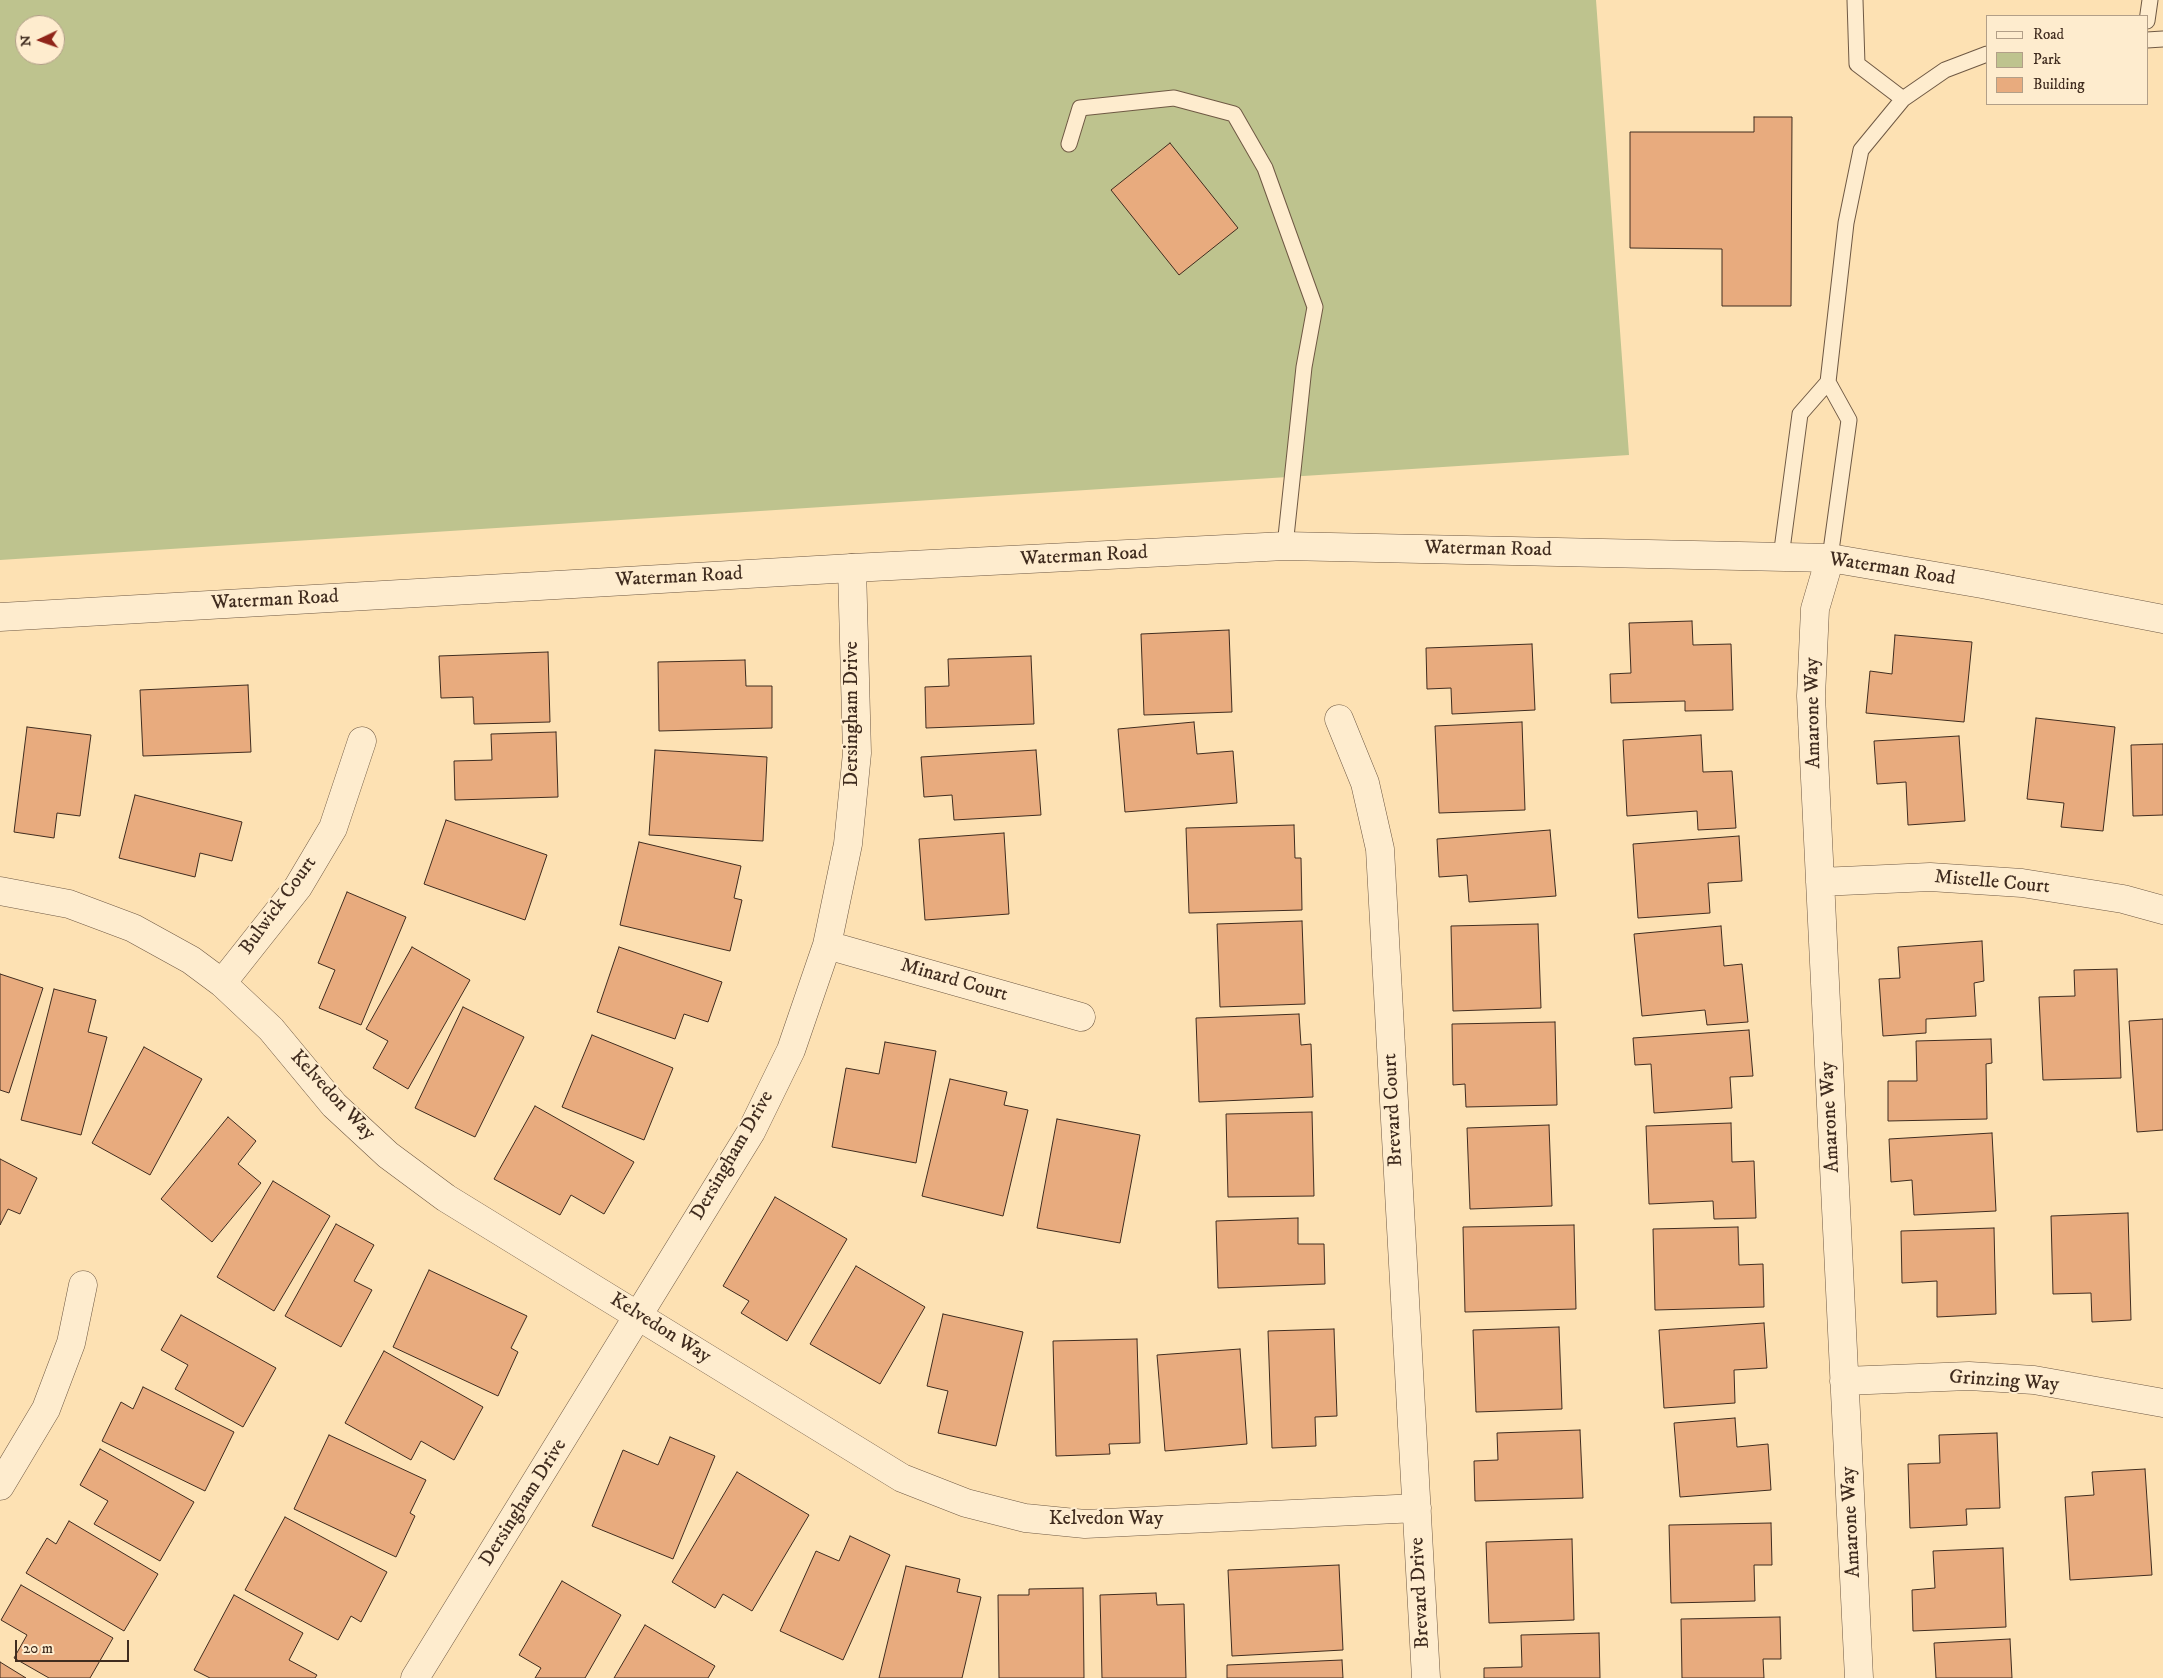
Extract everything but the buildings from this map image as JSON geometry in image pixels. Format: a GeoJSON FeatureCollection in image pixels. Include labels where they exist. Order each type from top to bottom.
{"type":"FeatureCollection","features":[{"type":"Feature","properties":{"kind":"street","name":"Waterman Road"},"geometry":{"type":"LineString","coordinates":[[0,617],[852,568],[1285,546],[1830,558],[1982,584],[2163,619]]}},
{"type":"Feature","properties":{"kind":"street","name":"Amarone Way"},"geometry":{"type":"LineString","coordinates":[[1830,558],[1815,609],[1811,696],[1860,1678]]}},
{"type":"Feature","properties":{"kind":"street","name":"Dersingham Drive"},"geometry":{"type":"LineString","coordinates":[[415,1678],[639,1316],[750,1132],[791,1050],[827,945],[848,844],[857,753],[852,568]]}},
{"type":"Feature","properties":{"kind":"street","name":"Brevard Court"},"geometry":{"type":"LineString","coordinates":[[1339,719],[1365,783],[1380,849],[1417,1508]]}},
{"type":"Feature","properties":{"kind":"street","name":"Bulwick Court"},"geometry":{"type":"LineString","coordinates":[[222,983],[298,887],[313,862],[332,828],[362,741]]}},
{"type":"Feature","properties":{"kind":"street","name":"Mistelle Court"},"geometry":{"type":"LineString","coordinates":[[1820,882],[1930,877],[2022,883],[2122,899],[2163,910]]}},
{"type":"Feature","properties":{"kind":"street","name":"Kelvedon Way"},"geometry":{"type":"LineString","coordinates":[[0,892],[69,904],[133,928],[191,960],[222,983],[271,1029],[334,1105],[388,1155],[446,1198],[902,1478],[966,1503],[999,1512],[1025,1518],[1084,1524],[1417,1508]]}},
{"type":"Feature","properties":{"kind":"street","name":"Minard Court"},"geometry":{"type":"LineString","coordinates":[[827,945],[1081,1017]]}},
{"type":"Feature","properties":{"kind":"street"},"geometry":{"type":"LineString","coordinates":[[0,1486],[46,1409],[71,1343],[83,1285]]}},
{"type":"Feature","properties":{"kind":"street","name":"Grinzing Way"},"geometry":{"type":"LineString","coordinates":[[1844,1381],[1969,1376],[2034,1380],[2163,1402]]}},
{"type":"Feature","properties":{"kind":"street","name":"Brevard Drive"},"geometry":{"type":"LineString","coordinates":[[1417,1508],[1426,1678]]}},
{"type":"Feature","properties":{"kind":"lane"},"geometry":{"type":"LineString","coordinates":[[1855,0],[1856,64],[1903,99]]}},
{"type":"Feature","properties":{"kind":"lane"},"geometry":{"type":"LineString","coordinates":[[2148,15],[2150,0]]}},
{"type":"Feature","properties":{"kind":"lane"},"geometry":{"type":"LineString","coordinates":[[2148,40],[2163,39]]}},
{"type":"Feature","properties":{"kind":"lane"},"geometry":{"type":"LineString","coordinates":[[1781,557],[1800,414],[1828,382],[1846,223],[1861,150],[1903,99],[1946,70],[1986,54]]}},
{"type":"Feature","properties":{"kind":"lane"},"geometry":{"type":"LineString","coordinates":[[1068,144],[1080,108],[1174,98],[1234,114],[1266,168],[1315,307],[1304,368],[1285,546]]}},
{"type":"Feature","properties":{"kind":"lane"},"geometry":{"type":"LineString","coordinates":[[1828,382],[1849,420],[1830,558]]}},
{"type":"Feature","properties":{"kind":"green space"},"geometry":{"type":"Polygon","coordinates":[[[0,0],[1596,0],[1629,455],[0,560],[0,0]]]}}]}
